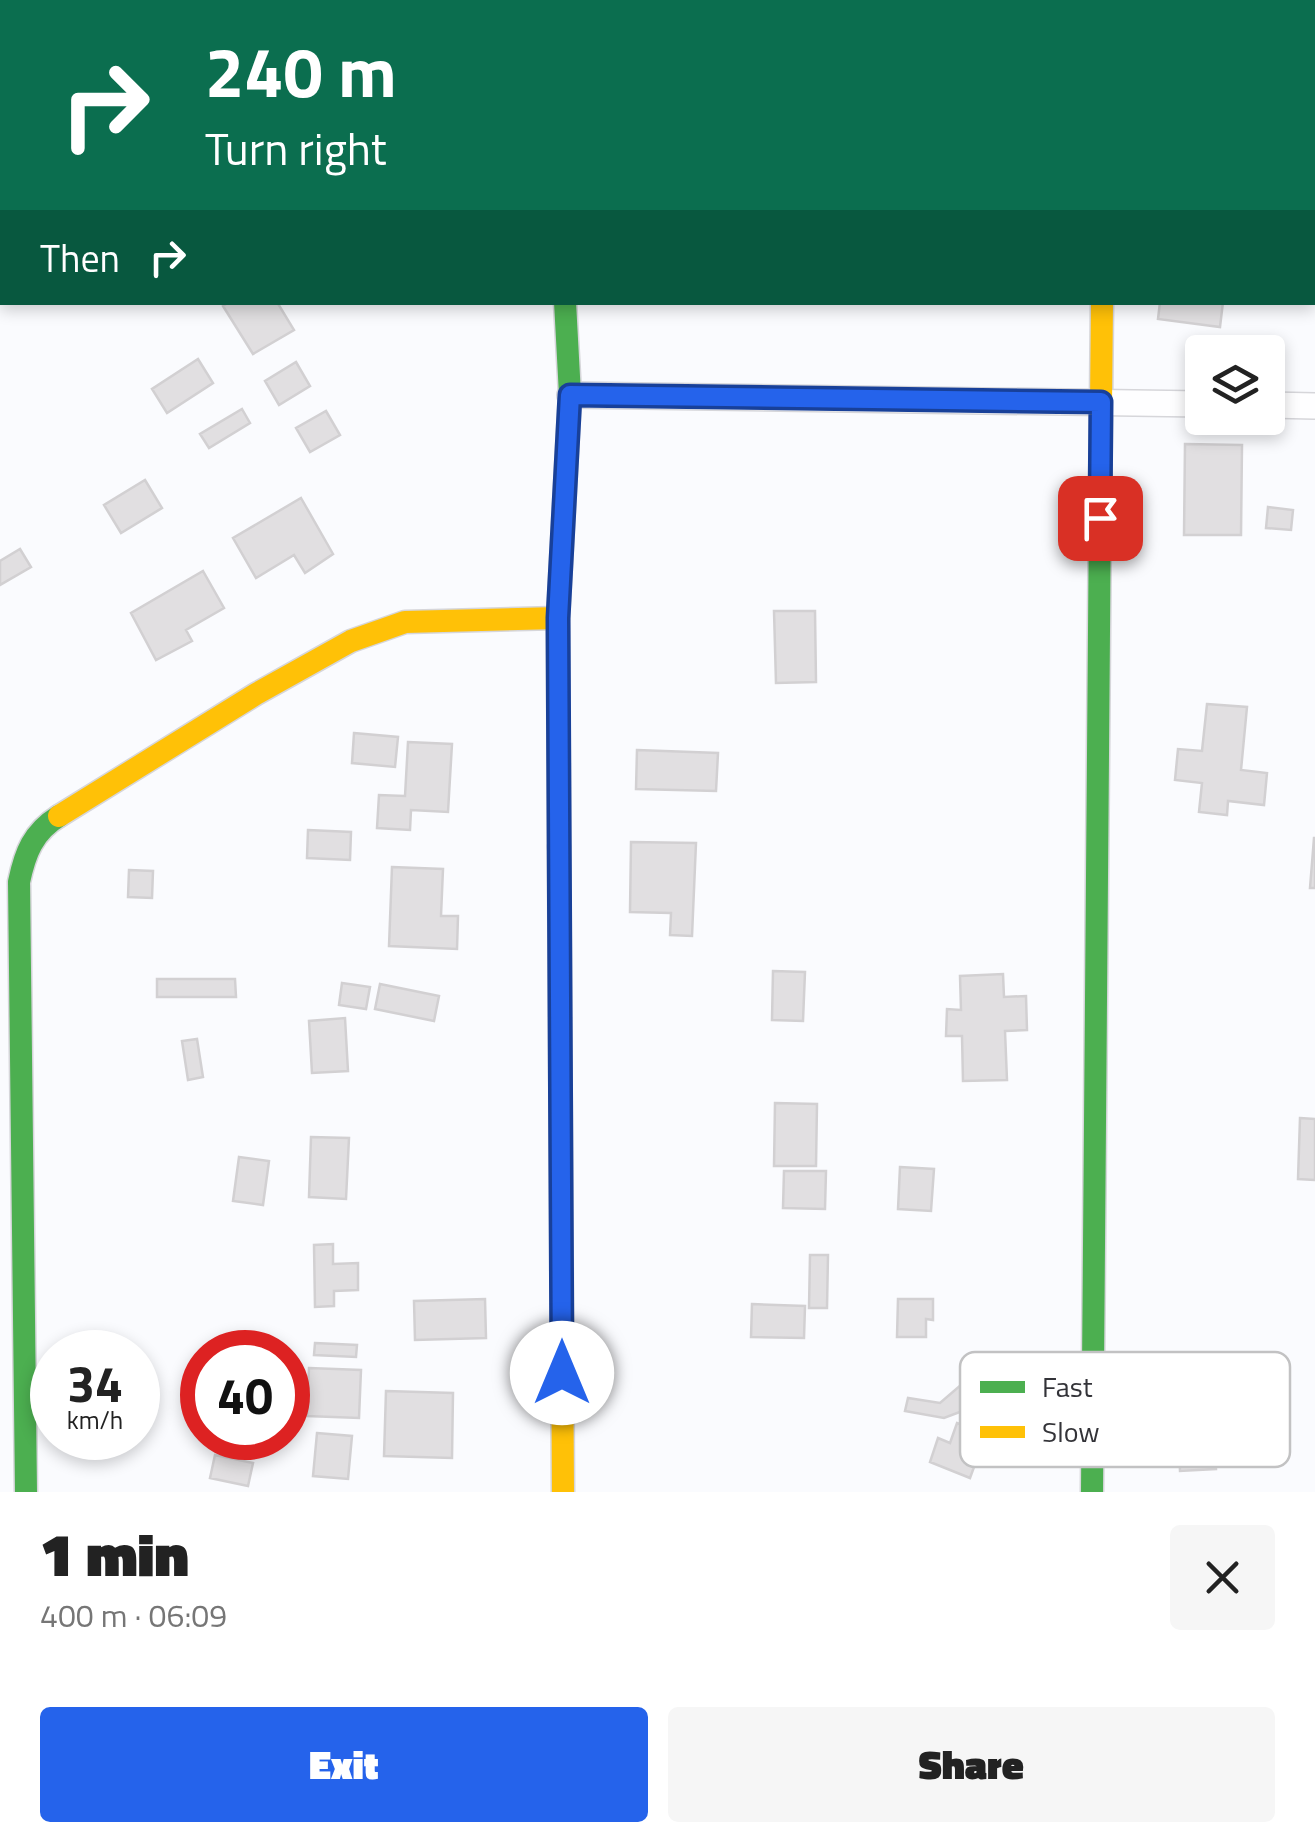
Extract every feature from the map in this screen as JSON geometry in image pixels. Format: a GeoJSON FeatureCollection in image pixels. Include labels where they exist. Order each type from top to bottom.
{"type":"FeatureCollection","features":[{"type":"Feature","properties":{"kind":"street"},"geometry":{"type":"LineString","coordinates":[[563,1492],[558,618],[570,395],[566,305]]}},
{"type":"Feature","properties":{"kind":"street"},"geometry":{"type":"LineString","coordinates":[[1093,1352],[1102,305]]}},
{"type":"Feature","properties":{"kind":"street"},"geometry":{"type":"LineString","coordinates":[[570,395],[1185,404]]}},
{"type":"Feature","properties":{"kind":"street"},"geometry":{"type":"LineString","coordinates":[[1285,405],[1315,406]]}},
{"type":"Feature","properties":{"kind":"street"},"geometry":{"type":"LineString","coordinates":[[26,1492],[19,882],[26,849],[48,823],[256,694],[351,641],[404,622],[558,618]]}},
{"type":"Feature","properties":{"kind":"street"},"geometry":{"type":"LineString","coordinates":[[1092,1467],[1092,1492]]}},
{"type":"Feature","properties":{"kind":"building"},"geometry":{"type":"Polygon","coordinates":[[[279,305],[294,330],[253,354],[223,306],[279,305]]]}},
{"type":"Feature","properties":{"kind":"building"},"geometry":{"type":"Polygon","coordinates":[[[1160,305],[1223,305],[1220,327],[1158,319],[1160,305]]]}},
{"type":"Feature","properties":{"kind":"building"},"geometry":{"type":"Polygon","coordinates":[[[198,359],[213,383],[167,413],[152,389],[198,359]]]}},
{"type":"Feature","properties":{"kind":"building"},"geometry":{"type":"Polygon","coordinates":[[[296,362],[310,386],[279,405],[265,381],[296,362]]]}},
{"type":"Feature","properties":{"kind":"building"},"geometry":{"type":"Polygon","coordinates":[[[242,409],[250,423],[209,448],[200,434],[242,409]]]}},
{"type":"Feature","properties":{"kind":"building"},"geometry":{"type":"Polygon","coordinates":[[[326,411],[340,435],[310,452],[296,428],[326,411]]]}},
{"type":"Feature","properties":{"kind":"building"},"geometry":{"type":"Polygon","coordinates":[[[1185,444],[1242,445],[1241,535],[1184,535],[1185,444]]]}},
{"type":"Feature","properties":{"kind":"building"},"geometry":{"type":"Polygon","coordinates":[[[145,480],[162,508],[121,533],[104,505],[145,480]]]}},
{"type":"Feature","properties":{"kind":"building"},"geometry":{"type":"Polygon","coordinates":[[[301,498],[333,554],[305,573],[294,555],[256,578],[233,538],[301,498]]]}},
{"type":"Feature","properties":{"kind":"building"},"geometry":{"type":"Polygon","coordinates":[[[1268,507],[1293,510],[1291,530],[1266,528],[1268,507]]]}},
{"type":"Feature","properties":{"kind":"building"},"geometry":{"type":"Polygon","coordinates":[[[20,549],[31,567],[0,585],[0,561],[20,549]]]}},
{"type":"Feature","properties":{"kind":"building"},"geometry":{"type":"Polygon","coordinates":[[[203,571],[224,608],[186,630],[192,641],[156,660],[131,613],[203,571]]]}},
{"type":"Feature","properties":{"kind":"building"},"geometry":{"type":"Polygon","coordinates":[[[774,611],[815,611],[816,682],[776,683],[774,611]]]}},
{"type":"Feature","properties":{"kind":"building"},"geometry":{"type":"Polygon","coordinates":[[[1207,704],[1247,707],[1241,770],[1267,773],[1264,805],[1228,801],[1227,815],[1199,812],[1202,783],[1175,780],[1178,749],[1202,751],[1207,704]]]}},
{"type":"Feature","properties":{"kind":"building"},"geometry":{"type":"Polygon","coordinates":[[[354,733],[398,737],[395,767],[352,763],[354,733]]]}},
{"type":"Feature","properties":{"kind":"building"},"geometry":{"type":"Polygon","coordinates":[[[408,742],[452,744],[448,812],[411,810],[410,830],[377,828],[379,795],[405,796],[408,742]]]}},
{"type":"Feature","properties":{"kind":"building"},"geometry":{"type":"Polygon","coordinates":[[[637,750],[718,753],[716,791],[636,789],[637,750]]]}},
{"type":"Feature","properties":{"kind":"building"},"geometry":{"type":"Polygon","coordinates":[[[308,830],[351,832],[350,860],[307,858],[308,830]]]}},
{"type":"Feature","properties":{"kind":"building"},"geometry":{"type":"Polygon","coordinates":[[[1314,838],[1315,888],[1310,888],[1314,838]]]}},
{"type":"Feature","properties":{"kind":"building"},"geometry":{"type":"Polygon","coordinates":[[[631,842],[696,843],[692,936],[670,935],[671,913],[630,912],[631,842]]]}},
{"type":"Feature","properties":{"kind":"building"},"geometry":{"type":"Polygon","coordinates":[[[392,867],[443,869],[441,916],[458,916],[457,949],[389,946],[392,867]]]}},
{"type":"Feature","properties":{"kind":"building"},"geometry":{"type":"Polygon","coordinates":[[[129,870],[153,871],[152,898],[128,897],[129,870]]]}},
{"type":"Feature","properties":{"kind":"building"},"geometry":{"type":"Polygon","coordinates":[[[773,971],[805,972],[803,1021],[772,1020],[773,971]]]}},
{"type":"Feature","properties":{"kind":"building"},"geometry":{"type":"Polygon","coordinates":[[[1003,974],[1004,997],[1026,996],[1027,1030],[1005,1031],[1007,1080],[963,1081],[962,1036],[946,1036],[947,1009],[961,1010],[960,976],[1003,974]]]}},
{"type":"Feature","properties":{"kind":"building"},"geometry":{"type":"Polygon","coordinates":[[[157,979],[235,979],[236,997],[157,997],[157,979]]]}},
{"type":"Feature","properties":{"kind":"building"},"geometry":{"type":"Polygon","coordinates":[[[342,983],[370,987],[366,1009],[339,1005],[342,983]]]}},
{"type":"Feature","properties":{"kind":"building"},"geometry":{"type":"Polygon","coordinates":[[[380,984],[439,996],[434,1021],[375,1009],[380,984]]]}},
{"type":"Feature","properties":{"kind":"building"},"geometry":{"type":"Polygon","coordinates":[[[345,1018],[348,1071],[312,1073],[309,1021],[345,1018]]]}},
{"type":"Feature","properties":{"kind":"building"},"geometry":{"type":"Polygon","coordinates":[[[197,1039],[203,1077],[188,1080],[182,1041],[197,1039]]]}},
{"type":"Feature","properties":{"kind":"building"},"geometry":{"type":"Polygon","coordinates":[[[775,1103],[817,1104],[816,1166],[774,1166],[775,1103]]]}},
{"type":"Feature","properties":{"kind":"building"},"geometry":{"type":"Polygon","coordinates":[[[1300,1118],[1315,1119],[1315,1180],[1298,1179],[1300,1118]]]}},
{"type":"Feature","properties":{"kind":"building"},"geometry":{"type":"Polygon","coordinates":[[[311,1137],[349,1138],[346,1199],[309,1197],[311,1137]]]}},
{"type":"Feature","properties":{"kind":"building"},"geometry":{"type":"Polygon","coordinates":[[[239,1157],[269,1161],[263,1205],[233,1201],[239,1157]]]}},
{"type":"Feature","properties":{"kind":"building"},"geometry":{"type":"Polygon","coordinates":[[[900,1167],[934,1169],[931,1211],[898,1209],[900,1167]]]}},
{"type":"Feature","properties":{"kind":"building"},"geometry":{"type":"Polygon","coordinates":[[[784,1171],[826,1171],[825,1209],[783,1208],[784,1171]]]}},
{"type":"Feature","properties":{"kind":"building"},"geometry":{"type":"Polygon","coordinates":[[[333,1244],[333,1264],[358,1263],[358,1290],[334,1291],[334,1306],[315,1307],[314,1245],[333,1244]]]}},
{"type":"Feature","properties":{"kind":"building"},"geometry":{"type":"Polygon","coordinates":[[[810,1255],[828,1255],[827,1308],[809,1308],[810,1255]]]}},
{"type":"Feature","properties":{"kind":"building"},"geometry":{"type":"Polygon","coordinates":[[[485,1299],[486,1338],[415,1340],[414,1301],[485,1299]]]}},
{"type":"Feature","properties":{"kind":"building"},"geometry":{"type":"Polygon","coordinates":[[[898,1299],[933,1299],[933,1320],[926,1319],[926,1337],[897,1337],[898,1299]]]}},
{"type":"Feature","properties":{"kind":"building"},"geometry":{"type":"Polygon","coordinates":[[[752,1304],[805,1306],[804,1338],[751,1337],[752,1304]]]}},
{"type":"Feature","properties":{"kind":"building"},"geometry":{"type":"Polygon","coordinates":[[[315,1343],[357,1345],[356,1357],[314,1355],[315,1343]]]}},
{"type":"Feature","properties":{"kind":"building"},"geometry":{"type":"Polygon","coordinates":[[[310,1368],[361,1370],[359,1418],[310,1416],[310,1368]]]}},
{"type":"Feature","properties":{"kind":"building"},"geometry":{"type":"Polygon","coordinates":[[[960,1386],[960,1412],[944,1418],[905,1411],[908,1398],[940,1403],[960,1386]]]}},
{"type":"Feature","properties":{"kind":"building"},"geometry":{"type":"Polygon","coordinates":[[[386,1391],[453,1393],[452,1458],[384,1456],[386,1391]]]}},
{"type":"Feature","properties":{"kind":"building"},"geometry":{"type":"Polygon","coordinates":[[[957,1423],[960,1424],[960,1467],[974,1467],[970,1478],[930,1462],[938,1438],[950,1443],[957,1423]]]}},
{"type":"Feature","properties":{"kind":"building"},"geometry":{"type":"Polygon","coordinates":[[[317,1433],[352,1436],[348,1479],[313,1476],[317,1433]]]}},
{"type":"Feature","properties":{"kind":"building"},"geometry":{"type":"Polygon","coordinates":[[[214,1460],[253,1463],[248,1486],[210,1478],[214,1460]]]}},
{"type":"Feature","properties":{"kind":"building"},"geometry":{"type":"Polygon","coordinates":[[[1180,1467],[1216,1467],[1216,1469],[1180,1471],[1180,1467]]]}},
{"type":"Feature","properties":{"kind":"traffic: fast"},"geometry":{"type":"LineString","coordinates":[[559,847],[558,618],[570,395],[565,305]]}},
{"type":"Feature","properties":{"kind":"traffic: fast"},"geometry":{"type":"LineString","coordinates":[[1093,1352],[1100,508]]}},
{"type":"Feature","properties":{"kind":"traffic: fast"},"geometry":{"type":"LineString","coordinates":[[26,1492],[19,882],[31,844],[59,816]]}},
{"type":"Feature","properties":{"kind":"traffic: fast"},"geometry":{"type":"LineString","coordinates":[[1092,1467],[1092,1492]]}},
{"type":"Feature","properties":{"kind":"traffic: slow"},"geometry":{"type":"LineString","coordinates":[[1100,508],[1102,305]]}},
{"type":"Feature","properties":{"kind":"traffic: slow"},"geometry":{"type":"LineString","coordinates":[[59,816],[256,694],[351,641],[405,622],[558,618]]}},
{"type":"Feature","properties":{"kind":"traffic: slow"},"geometry":{"type":"LineString","coordinates":[[559,847],[563,1492]]}},
{"type":"Feature","properties":{"kind":"route"},"geometry":{"type":"LineString","coordinates":[[562,1373],[558,618],[570,395],[1101,402],[1100,518]]}}]}
